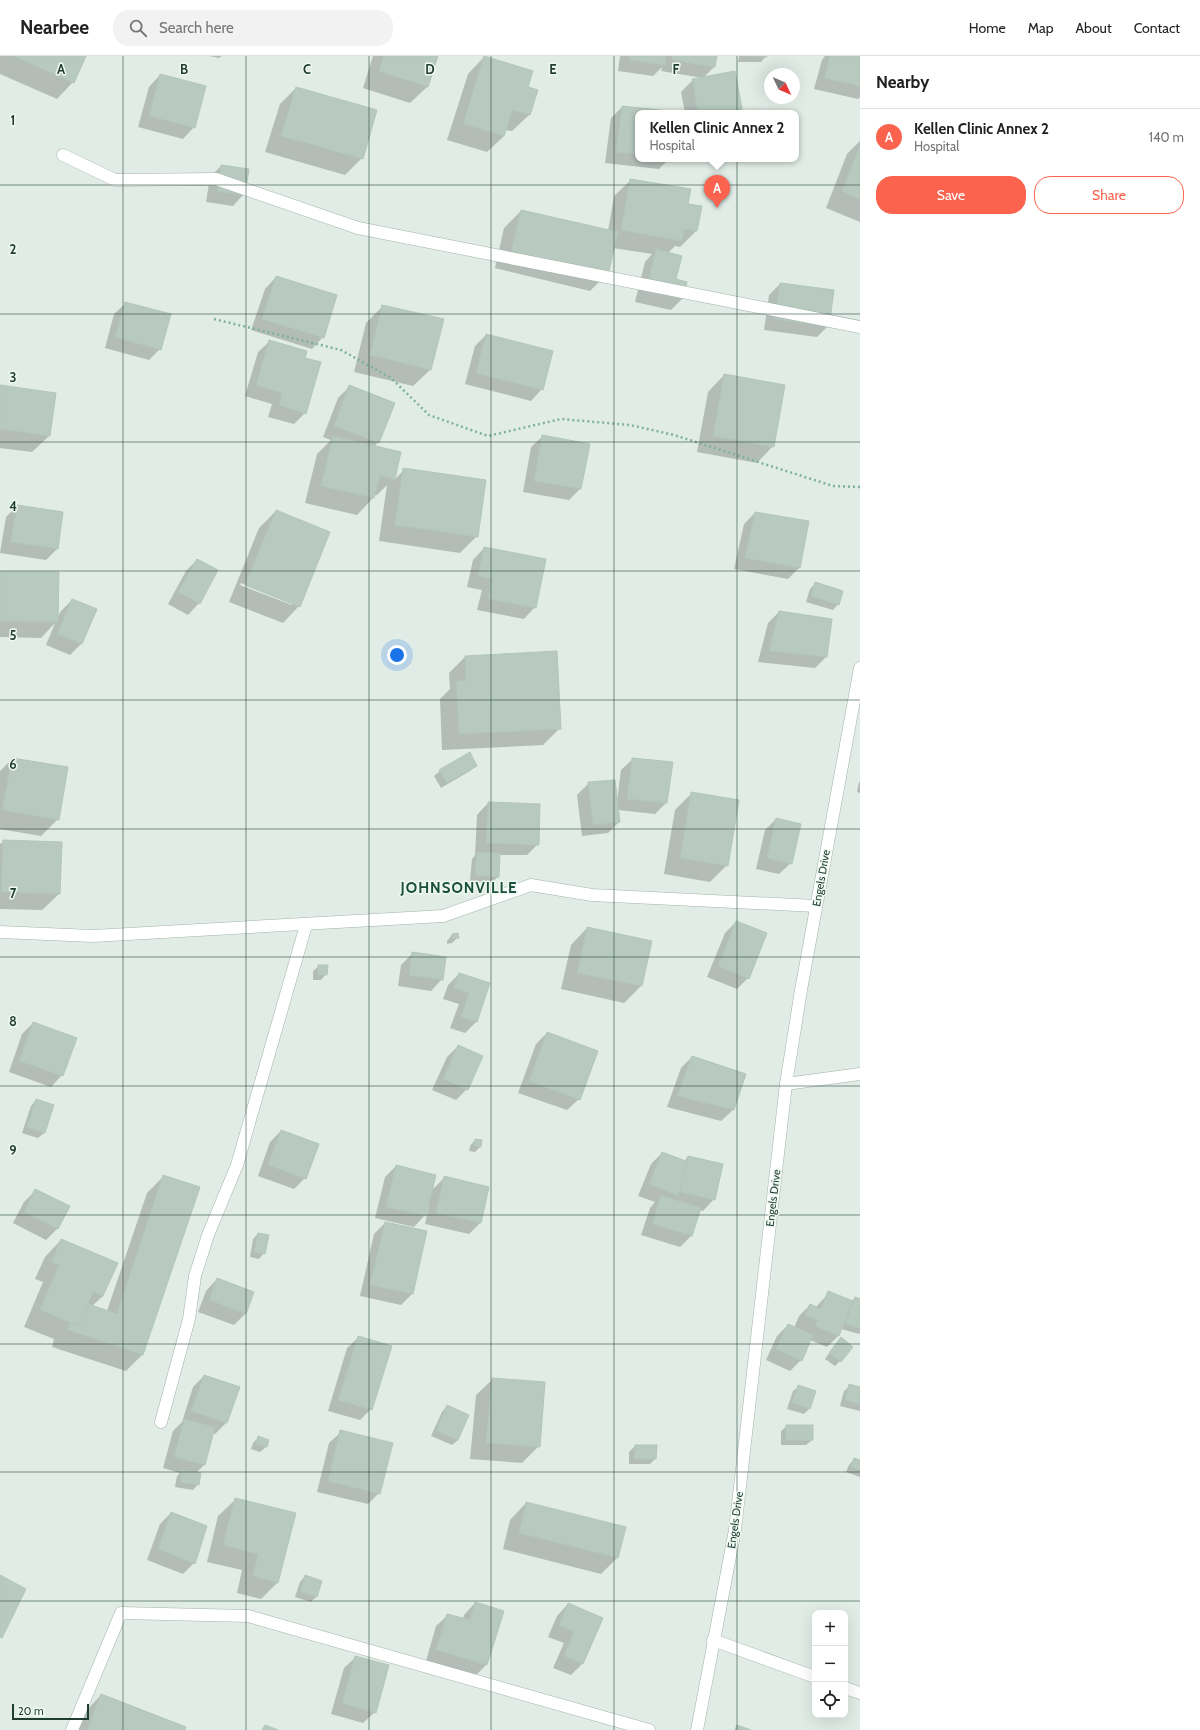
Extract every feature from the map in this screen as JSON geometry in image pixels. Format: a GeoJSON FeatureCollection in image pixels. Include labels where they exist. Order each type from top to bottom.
{"type":"FeatureCollection","features":[{"type":"Feature","properties":{"kind":"street"},"geometry":{"type":"LineString","coordinates":[[63,155],[115,180],[216,179],[358,228],[860,327]]}},
{"type":"Feature","properties":{"kind":"street","name":"Engels Drive"},"geometry":{"type":"LineString","coordinates":[[697,1730],[735,1530],[786,1084],[816,906],[860,668]]}},
{"type":"Feature","properties":{"kind":"street"},"geometry":{"type":"LineString","coordinates":[[0,932],[93,936],[443,916],[531,885],[592,895],[816,906]]}},
{"type":"Feature","properties":{"kind":"street"},"geometry":{"type":"LineString","coordinates":[[162,1422],[189,1319],[195,1276],[208,1235],[237,1166],[306,925]]}},
{"type":"Feature","properties":{"kind":"street"},"geometry":{"type":"LineString","coordinates":[[786,1084],[860,1074]]}},
{"type":"Feature","properties":{"kind":"street"},"geometry":{"type":"LineString","coordinates":[[72,1730],[121,1613],[248,1616],[649,1730]]}},
{"type":"Feature","properties":{"kind":"street"},"geometry":{"type":"LineString","coordinates":[[713,1640],[812,1676]]}},
{"type":"Feature","properties":{"kind":"street"},"geometry":{"type":"LineString","coordinates":[[848,1689],[860,1693]]}},
{"type":"Feature","properties":{"kind":"path"},"geometry":{"type":"LineString","coordinates":[[214,320],[341,350],[391,378],[429,415],[488,436],[561,419],[630,425],[674,435],[833,486],[860,487]]}},
{"type":"Feature","properties":{"kind":"building"},"geometry":{"type":"Polygon","coordinates":[[[14,56],[86,56],[74,83],[14,56]]]}},
{"type":"Feature","properties":{"kind":"building"},"geometry":{"type":"Polygon","coordinates":[[[384,56],[438,56],[428,87],[379,71],[384,56]]]}},
{"type":"Feature","properties":{"kind":"building"},"geometry":{"type":"Polygon","coordinates":[[[484,56],[533,71],[528,87],[538,90],[530,115],[512,110],[504,136],[463,124],[484,56]]]}},
{"type":"Feature","properties":{"kind":"building"},"geometry":{"type":"Polygon","coordinates":[[[629,56],[666,56],[665,65],[629,60],[629,56]]]}},
{"type":"Feature","properties":{"kind":"building"},"geometry":{"type":"Polygon","coordinates":[[[672,56],[717,56],[715,67],[672,60],[672,56]]]}},
{"type":"Feature","properties":{"kind":"building"},"geometry":{"type":"Polygon","coordinates":[[[743,56],[767,56],[767,57],[743,56]]]}},
{"type":"Feature","properties":{"kind":"building"},"geometry":{"type":"Polygon","coordinates":[[[830,56],[860,56],[860,86],[825,78],[830,56]]]}},
{"type":"Feature","properties":{"kind":"building"},"geometry":{"type":"Polygon","coordinates":[[[735,71],[742,109],[697,110],[692,79],[735,71]]]}},
{"type":"Feature","properties":{"kind":"building"},"geometry":{"type":"Polygon","coordinates":[[[160,74],[206,86],[195,128],[149,116],[160,74]]]}},
{"type":"Feature","properties":{"kind":"building"},"geometry":{"type":"Polygon","coordinates":[[[296,87],[377,110],[363,159],[281,136],[296,87]]]}},
{"type":"Feature","properties":{"kind":"building"},"geometry":{"type":"Polygon","coordinates":[[[622,106],[659,110],[635,110],[635,154],[616,152],[622,106]]]}},
{"type":"Feature","properties":{"kind":"building"},"geometry":{"type":"Polygon","coordinates":[[[860,145],[860,199],[842,191],[860,145]]]}},
{"type":"Feature","properties":{"kind":"building"},"geometry":{"type":"Polygon","coordinates":[[[221,165],[249,169],[245,195],[217,191],[221,165]]]}},
{"type":"Feature","properties":{"kind":"building"},"geometry":{"type":"Polygon","coordinates":[[[630,179],[691,189],[688,204],[702,206],[697,231],[684,229],[682,241],[621,230],[630,179]]]}},
{"type":"Feature","properties":{"kind":"building"},"geometry":{"type":"Polygon","coordinates":[[[521,210],[618,232],[608,275],[511,252],[521,210]]]}},
{"type":"Feature","properties":{"kind":"building"},"geometry":{"type":"Polygon","coordinates":[[[656,249],[682,256],[676,279],[687,282],[683,299],[646,291],[656,249]]]}},
{"type":"Feature","properties":{"kind":"building"},"geometry":{"type":"Polygon","coordinates":[[[276,276],[337,295],[324,338],[262,319],[276,276]]]}},
{"type":"Feature","properties":{"kind":"building"},"geometry":{"type":"Polygon","coordinates":[[[780,283],[834,290],[829,327],[775,319],[780,283]]]}},
{"type":"Feature","properties":{"kind":"building"},"geometry":{"type":"Polygon","coordinates":[[[125,302],[171,314],[161,350],[115,337],[125,302]]]}},
{"type":"Feature","properties":{"kind":"building"},"geometry":{"type":"Polygon","coordinates":[[[382,305],[444,319],[431,370],[370,355],[382,305]]]}},
{"type":"Feature","properties":{"kind":"building"},"geometry":{"type":"Polygon","coordinates":[[[486,334],[553,351],[543,390],[476,373],[486,334]]]}},
{"type":"Feature","properties":{"kind":"building"},"geometry":{"type":"Polygon","coordinates":[[[269,340],[307,351],[305,358],[321,362],[306,414],[279,405],[282,393],[256,385],[269,340]]]}},
{"type":"Feature","properties":{"kind":"building"},"geometry":{"type":"Polygon","coordinates":[[[724,374],[785,385],[774,447],[713,436],[724,374]]]}},
{"type":"Feature","properties":{"kind":"building"},"geometry":{"type":"Polygon","coordinates":[[[0,385],[56,393],[50,436],[0,429],[0,385]]]}},
{"type":"Feature","properties":{"kind":"building"},"geometry":{"type":"Polygon","coordinates":[[[349,385],[395,403],[379,443],[334,426],[349,385]]]}},
{"type":"Feature","properties":{"kind":"building"},"geometry":{"type":"Polygon","coordinates":[[[542,435],[590,444],[581,489],[534,481],[542,435]]]}},
{"type":"Feature","properties":{"kind":"building"},"geometry":{"type":"Polygon","coordinates":[[[333,436],[401,452],[395,479],[380,476],[374,498],[321,486],[333,436]]]}},
{"type":"Feature","properties":{"kind":"building"},"geometry":{"type":"Polygon","coordinates":[[[403,468],[486,480],[478,537],[395,525],[403,468]]]}},
{"type":"Feature","properties":{"kind":"building"},"geometry":{"type":"Polygon","coordinates":[[[17,505],[63,512],[58,549],[11,542],[17,505]]]}},
{"type":"Feature","properties":{"kind":"building"},"geometry":{"type":"Polygon","coordinates":[[[276,510],[330,532],[300,607],[245,585],[276,510]]]}},
{"type":"Feature","properties":{"kind":"building"},"geometry":{"type":"Polygon","coordinates":[[[755,512],[809,521],[800,568],[745,558],[755,512]]]}},
{"type":"Feature","properties":{"kind":"building"},"geometry":{"type":"Polygon","coordinates":[[[484,547],[546,559],[536,608],[488,599],[492,579],[478,576],[484,547]]]}},
{"type":"Feature","properties":{"kind":"building"},"geometry":{"type":"Polygon","coordinates":[[[197,559],[218,570],[200,604],[178,592],[197,559]]]}},
{"type":"Feature","properties":{"kind":"building"},"geometry":{"type":"Polygon","coordinates":[[[0,572],[59,572],[58,622],[0,621],[0,572]]]}},
{"type":"Feature","properties":{"kind":"building"},"geometry":{"type":"Polygon","coordinates":[[[815,582],[843,591],[839,605],[811,596],[815,582]]]}},
{"type":"Feature","properties":{"kind":"building"},"geometry":{"type":"Polygon","coordinates":[[[72,599],[97,609],[82,644],[57,634],[72,599]]]}},
{"type":"Feature","properties":{"kind":"building"},"geometry":{"type":"Polygon","coordinates":[[[779,611],[832,619],[827,657],[769,651],[779,611]]]}},
{"type":"Feature","properties":{"kind":"building"},"geometry":{"type":"Polygon","coordinates":[[[557,651],[561,729],[459,734],[456,681],[466,681],[465,656],[557,651]]]}},
{"type":"Feature","properties":{"kind":"building"},"geometry":{"type":"Polygon","coordinates":[[[470,752],[477,766],[447,783],[439,770],[470,752]]]}},
{"type":"Feature","properties":{"kind":"building"},"geometry":{"type":"Polygon","coordinates":[[[12,758],[68,767],[59,820],[2,810],[12,758]]]}},
{"type":"Feature","properties":{"kind":"building"},"geometry":{"type":"Polygon","coordinates":[[[632,758],[673,762],[667,803],[627,799],[632,758]]]}},
{"type":"Feature","properties":{"kind":"building"},"geometry":{"type":"Polygon","coordinates":[[[615,780],[620,822],[593,825],[588,782],[615,780]]]}},
{"type":"Feature","properties":{"kind":"building"},"geometry":{"type":"Polygon","coordinates":[[[691,792],[739,800],[728,866],[680,858],[691,792]]]}},
{"type":"Feature","properties":{"kind":"building"},"geometry":{"type":"Polygon","coordinates":[[[488,802],[540,804],[539,845],[486,843],[488,802]]]}},
{"type":"Feature","properties":{"kind":"building"},"geometry":{"type":"Polygon","coordinates":[[[776,818],[801,824],[792,864],[767,858],[776,818]]]}},
{"type":"Feature","properties":{"kind":"building"},"geometry":{"type":"Polygon","coordinates":[[[3,840],[62,842],[60,894],[1,892],[3,840]]]}},
{"type":"Feature","properties":{"kind":"building"},"geometry":{"type":"Polygon","coordinates":[[[477,852],[500,853],[499,877],[475,875],[477,852]]]}},
{"type":"Feature","properties":{"kind":"building"},"geometry":{"type":"Polygon","coordinates":[[[736,921],[767,933],[749,979],[718,966],[736,921]]]}},
{"type":"Feature","properties":{"kind":"building"},"geometry":{"type":"Polygon","coordinates":[[[587,927],[652,941],[642,986],[577,973],[587,927]]]}},
{"type":"Feature","properties":{"kind":"building"},"geometry":{"type":"Polygon","coordinates":[[[458,933],[459,938],[453,939],[452,934],[458,933]]]}},
{"type":"Feature","properties":{"kind":"building"},"geometry":{"type":"Polygon","coordinates":[[[412,952],[446,957],[443,980],[409,975],[412,952]]]}},
{"type":"Feature","properties":{"kind":"building"},"geometry":{"type":"Polygon","coordinates":[[[318,965],[328,965],[327,975],[318,975],[318,965]]]}},
{"type":"Feature","properties":{"kind":"building"},"geometry":{"type":"Polygon","coordinates":[[[459,973],[490,983],[477,1022],[461,1017],[469,993],[454,988],[459,973]]]}},
{"type":"Feature","properties":{"kind":"building"},"geometry":{"type":"Polygon","coordinates":[[[33,1022],[77,1038],[63,1076],[19,1061],[33,1022]]]}},
{"type":"Feature","properties":{"kind":"building"},"geometry":{"type":"Polygon","coordinates":[[[547,1032],[598,1051],[580,1100],[529,1081],[547,1032]]]}},
{"type":"Feature","properties":{"kind":"building"},"geometry":{"type":"Polygon","coordinates":[[[458,1045],[483,1056],[468,1090],[443,1079],[458,1045]]]}},
{"type":"Feature","properties":{"kind":"building"},"geometry":{"type":"Polygon","coordinates":[[[692,1056],[746,1074],[734,1110],[677,1096],[692,1056]]]}},
{"type":"Feature","properties":{"kind":"building"},"geometry":{"type":"Polygon","coordinates":[[[36,1099],[54,1105],[45,1133],[27,1127],[36,1099]]]}},
{"type":"Feature","properties":{"kind":"building"},"geometry":{"type":"Polygon","coordinates":[[[281,1130],[319,1144],[306,1179],[268,1165],[281,1130]]]}},
{"type":"Feature","properties":{"kind":"building"},"geometry":{"type":"Polygon","coordinates":[[[475,1139],[482,1140],[481,1147],[474,1146],[475,1139]]]}},
{"type":"Feature","properties":{"kind":"building"},"geometry":{"type":"Polygon","coordinates":[[[662,1152],[691,1163],[678,1196],[649,1184],[662,1152]]]}},
{"type":"Feature","properties":{"kind":"building"},"geometry":{"type":"Polygon","coordinates":[[[688,1156],[723,1164],[715,1200],[680,1192],[688,1156]]]}},
{"type":"Feature","properties":{"kind":"building"},"geometry":{"type":"Polygon","coordinates":[[[396,1165],[436,1175],[426,1216],[386,1207],[396,1165]]]}},
{"type":"Feature","properties":{"kind":"building"},"geometry":{"type":"Polygon","coordinates":[[[163,1175],[200,1187],[143,1355],[68,1330],[77,1300],[117,1314],[163,1175]]]}},
{"type":"Feature","properties":{"kind":"building"},"geometry":{"type":"Polygon","coordinates":[[[444,1176],[489,1187],[481,1223],[436,1213],[444,1176]]]}},
{"type":"Feature","properties":{"kind":"building"},"geometry":{"type":"Polygon","coordinates":[[[35,1189],[70,1206],[58,1229],[24,1212],[35,1189]]]}},
{"type":"Feature","properties":{"kind":"building"},"geometry":{"type":"Polygon","coordinates":[[[661,1195],[701,1208],[692,1236],[652,1224],[661,1195]]]}},
{"type":"Feature","properties":{"kind":"building"},"geometry":{"type":"Polygon","coordinates":[[[385,1222],[427,1231],[413,1294],[370,1285],[385,1222]]]}},
{"type":"Feature","properties":{"kind":"building"},"geometry":{"type":"Polygon","coordinates":[[[258,1233],[269,1235],[265,1254],[254,1252],[258,1233]]]}},
{"type":"Feature","properties":{"kind":"building"},"geometry":{"type":"Polygon","coordinates":[[[61,1239],[118,1263],[103,1296],[93,1292],[79,1326],[40,1310],[59,1265],[51,1262],[61,1239]]]}},
{"type":"Feature","properties":{"kind":"building"},"geometry":{"type":"Polygon","coordinates":[[[217,1278],[254,1292],[246,1314],[209,1300],[217,1278]]]}},
{"type":"Feature","properties":{"kind":"building"},"geometry":{"type":"Polygon","coordinates":[[[828,1291],[853,1301],[839,1336],[815,1326],[817,1320],[805,1315],[810,1304],[821,1309],[828,1291]]]}},
{"type":"Feature","properties":{"kind":"building"},"geometry":{"type":"Polygon","coordinates":[[[855,1297],[860,1299],[860,1328],[845,1324],[855,1297]]]}},
{"type":"Feature","properties":{"kind":"building"},"geometry":{"type":"Polygon","coordinates":[[[788,1324],[813,1335],[802,1361],[776,1349],[788,1324]]]}},
{"type":"Feature","properties":{"kind":"building"},"geometry":{"type":"Polygon","coordinates":[[[358,1336],[392,1346],[372,1410],[338,1400],[358,1336]]]}},
{"type":"Feature","properties":{"kind":"building"},"geometry":{"type":"Polygon","coordinates":[[[841,1337],[853,1347],[841,1362],[829,1353],[841,1337]]]}},
{"type":"Feature","properties":{"kind":"building"},"geometry":{"type":"Polygon","coordinates":[[[204,1375],[240,1387],[227,1423],[191,1411],[204,1375]]]}},
{"type":"Feature","properties":{"kind":"building"},"geometry":{"type":"Polygon","coordinates":[[[492,1378],[545,1382],[540,1447],[486,1443],[492,1378]]]}},
{"type":"Feature","properties":{"kind":"building"},"geometry":{"type":"Polygon","coordinates":[[[849,1384],[860,1387],[860,1404],[845,1400],[849,1384]]]}},
{"type":"Feature","properties":{"kind":"building"},"geometry":{"type":"Polygon","coordinates":[[[798,1385],[816,1391],[810,1409],[792,1403],[798,1385]]]}},
{"type":"Feature","properties":{"kind":"building"},"geometry":{"type":"Polygon","coordinates":[[[447,1405],[469,1415],[458,1440],[436,1431],[447,1405]]]}},
{"type":"Feature","properties":{"kind":"building"},"geometry":{"type":"Polygon","coordinates":[[[184,1419],[215,1427],[205,1465],[174,1457],[184,1419]]]}},
{"type":"Feature","properties":{"kind":"building"},"geometry":{"type":"Polygon","coordinates":[[[786,1425],[813,1425],[813,1440],[786,1440],[786,1425]]]}},
{"type":"Feature","properties":{"kind":"building"},"geometry":{"type":"Polygon","coordinates":[[[340,1430],[393,1443],[380,1494],[328,1481],[340,1430]]]}},
{"type":"Feature","properties":{"kind":"building"},"geometry":{"type":"Polygon","coordinates":[[[258,1436],[269,1440],[267,1447],[256,1444],[258,1436]]]}},
{"type":"Feature","properties":{"kind":"building"},"geometry":{"type":"Polygon","coordinates":[[[635,1445],[657,1445],[656,1459],[634,1459],[635,1445]]]}},
{"type":"Feature","properties":{"kind":"building"},"geometry":{"type":"Polygon","coordinates":[[[854,1458],[860,1460],[860,1470],[851,1467],[854,1458]]]}},
{"type":"Feature","properties":{"kind":"building"},"geometry":{"type":"Polygon","coordinates":[[[182,1470],[201,1473],[199,1485],[180,1482],[182,1470]]]}},
{"type":"Feature","properties":{"kind":"building"},"geometry":{"type":"Polygon","coordinates":[[[235,1498],[296,1513],[278,1583],[253,1576],[258,1554],[223,1545],[235,1498]]]}},
{"type":"Feature","properties":{"kind":"building"},"geometry":{"type":"Polygon","coordinates":[[[526,1502],[626,1527],[618,1558],[519,1533],[526,1502]]]}},
{"type":"Feature","properties":{"kind":"building"},"geometry":{"type":"Polygon","coordinates":[[[171,1512],[207,1526],[195,1564],[158,1549],[171,1512]]]}},
{"type":"Feature","properties":{"kind":"building"},"geometry":{"type":"Polygon","coordinates":[[[0,1575],[26,1589],[2,1638],[0,1637],[0,1575]]]}},
{"type":"Feature","properties":{"kind":"building"},"geometry":{"type":"Polygon","coordinates":[[[305,1575],[322,1581],[317,1597],[300,1592],[305,1575]]]}},
{"type":"Feature","properties":{"kind":"building"},"geometry":{"type":"Polygon","coordinates":[[[475,1602],[504,1611],[487,1665],[436,1650],[447,1614],[470,1620],[475,1602]]]}},
{"type":"Feature","properties":{"kind":"building"},"geometry":{"type":"Polygon","coordinates":[[[568,1603],[603,1618],[583,1664],[564,1656],[574,1632],[559,1625],[568,1603]]]}},
{"type":"Feature","properties":{"kind":"building"},"geometry":{"type":"Polygon","coordinates":[[[355,1656],[389,1665],[376,1713],[342,1703],[355,1656]]]}},
{"type":"Feature","properties":{"kind":"building"},"geometry":{"type":"Polygon","coordinates":[[[101,1694],[186,1727],[185,1730],[87,1730],[101,1694]]]}},
{"type":"Feature","properties":{"kind":"building"},"geometry":{"type":"Polygon","coordinates":[[[265,1725],[278,1730],[262,1730],[265,1725]]]}},
{"type":"Feature","properties":{"kind":"building"},"geometry":{"type":"Polygon","coordinates":[[[737,1725],[751,1730],[735,1730],[737,1725]]]}},
{"type":"Feature","properties":{"kind":"place","name":"Kellen Clinic Annex 2"},"geometry":{"type":"Point","coordinates":[717,208]}},
{"type":"Feature","properties":{"kind":"district","name":"JOHNSONVILLE"},"geometry":{"type":"Point","coordinates":[459,888]}}]}
